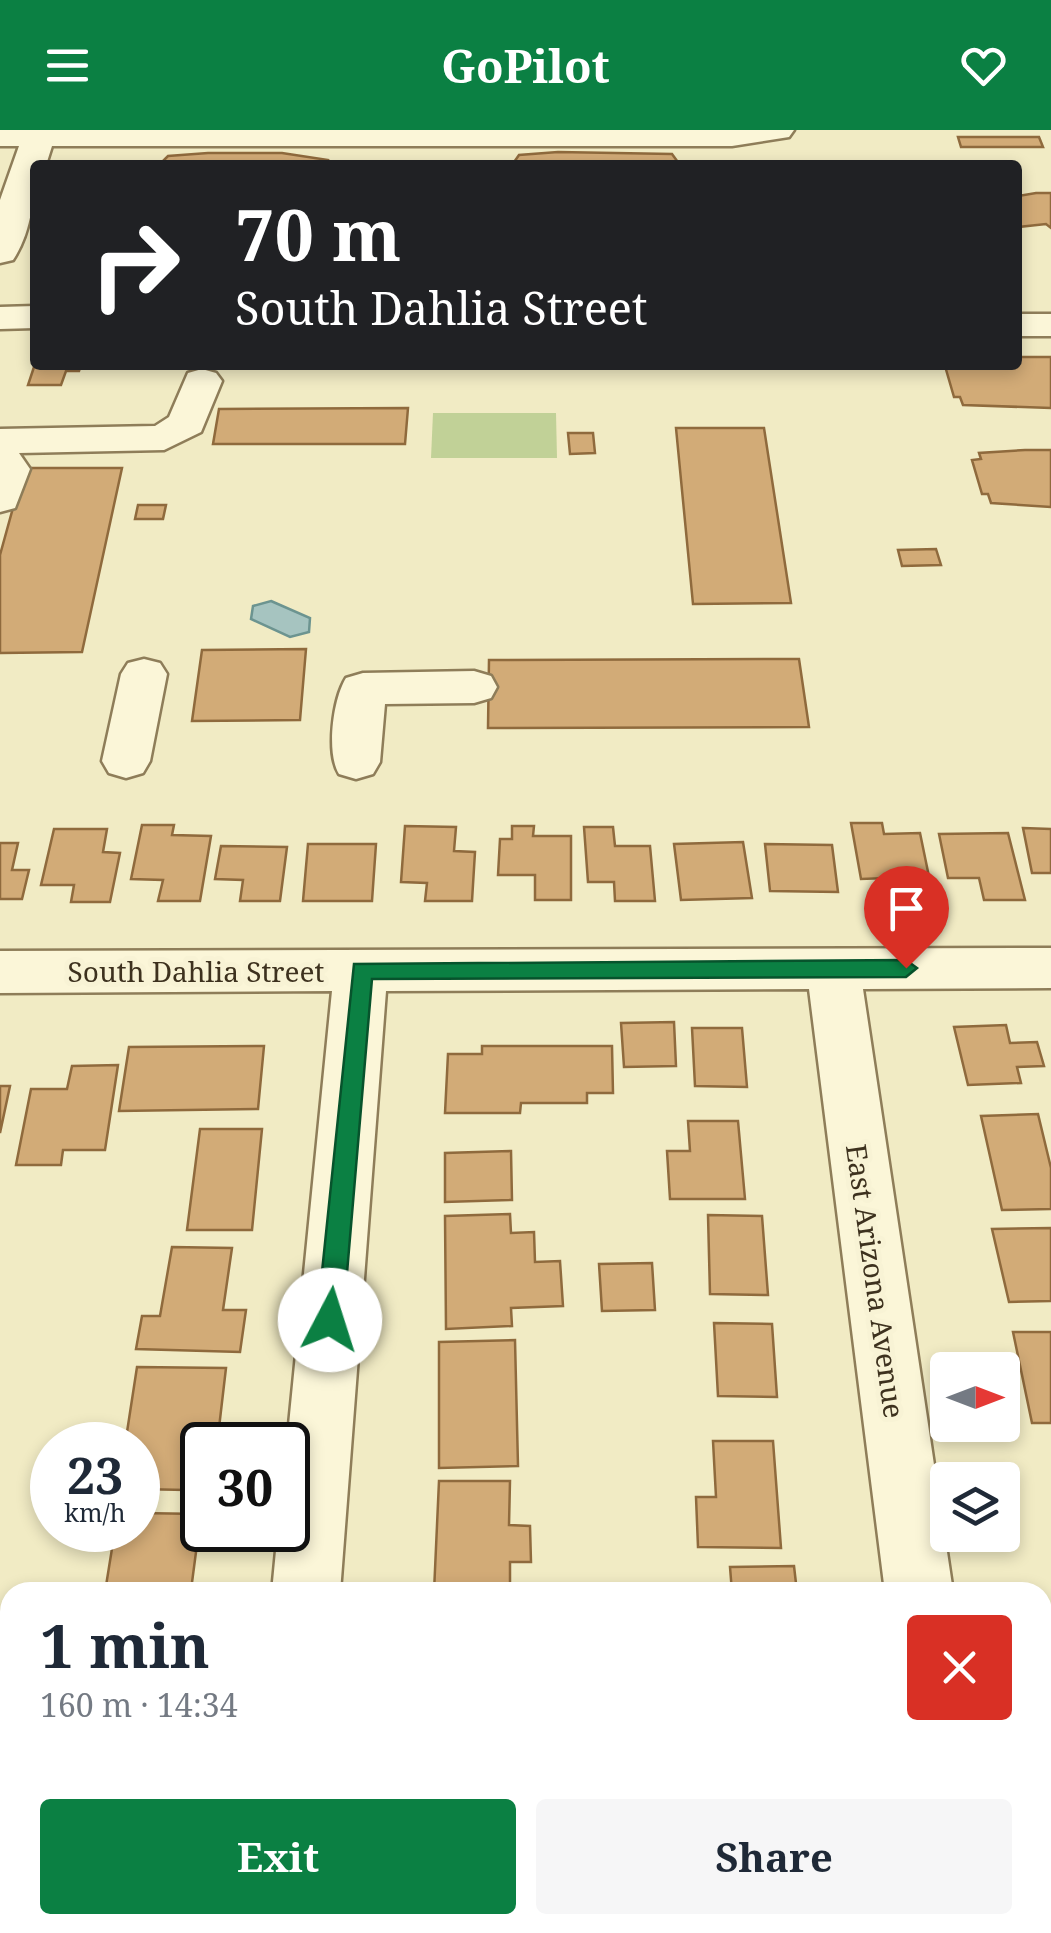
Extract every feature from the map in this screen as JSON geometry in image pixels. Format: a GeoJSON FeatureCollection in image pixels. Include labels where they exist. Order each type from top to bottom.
{"type":"FeatureCollection","features":[{"type":"Feature","properties":{"kind":"street"},"geometry":{"type":"LineString","coordinates":[[31,160],[40,133]]}},
{"type":"Feature","properties":{"kind":"street"},"geometry":{"type":"LineString","coordinates":[[0,136],[119,133],[381,150],[790,136]]}},
{"type":"Feature","properties":{"kind":"street"},"geometry":{"type":"LineString","coordinates":[[0,252],[30,163]]}},
{"type":"Feature","properties":{"kind":"street"},"geometry":{"type":"LineString","coordinates":[[0,318],[30,317]]}},
{"type":"Feature","properties":{"kind":"street"},"geometry":{"type":"LineString","coordinates":[[1022,325],[1051,325]]}},
{"type":"Feature","properties":{"kind":"street"},"geometry":{"type":"LineString","coordinates":[[0,440],[164,438],[188,423],[202,380]]}},
{"type":"Feature","properties":{"kind":"street"},"geometry":{"type":"LineString","coordinates":[[0,456],[9,468],[0,498]]}},
{"type":"Feature","properties":{"kind":"street"},"geometry":{"type":"LineString","coordinates":[[126,761],[144,674]]}},
{"type":"Feature","properties":{"kind":"street"},"geometry":{"type":"LineString","coordinates":[[356,762],[363,688],[474,687]]}},
{"type":"Feature","properties":{"kind":"street","name":"South Dahlia Street"},"geometry":{"type":"LineString","coordinates":[[0,972],[1051,968]]}},
{"type":"Feature","properties":{"kind":"street","name":"East Arizona Avenue"},"geometry":{"type":"LineString","coordinates":[[834,969],[919,1582]]}},
{"type":"Feature","properties":{"kind":"street"},"geometry":{"type":"LineString","coordinates":[[307,1582],[362,970]]}},
{"type":"Feature","properties":{"kind":"green space"},"geometry":{"type":"Polygon","coordinates":[[[433,413],[556,413],[557,458],[431,458],[433,413]]]}},
{"type":"Feature","properties":{"kind":"water"},"geometry":{"type":"Polygon","coordinates":[[[271,601],[310,618],[309,632],[290,637],[251,619],[253,606],[271,601]]]}},
{"type":"Feature","properties":{"kind":"building"},"geometry":{"type":"Polygon","coordinates":[[[958,137],[1039,137],[1043,147],[961,147],[958,137]]]}},
{"type":"Feature","properties":{"kind":"building"},"geometry":{"type":"Polygon","coordinates":[[[282,153],[328,160],[164,160],[168,156],[282,153]]]}},
{"type":"Feature","properties":{"kind":"building"},"geometry":{"type":"Polygon","coordinates":[[[672,154],[676,160],[516,160],[519,155],[672,154]]]}},
{"type":"Feature","properties":{"kind":"building"},"geometry":{"type":"Polygon","coordinates":[[[1051,193],[1051,228],[1046,224],[1022,227],[1022,195],[1051,193]]]}},
{"type":"Feature","properties":{"kind":"building"},"geometry":{"type":"Polygon","coordinates":[[[1022,357],[1051,357],[1051,408],[963,405],[960,397],[954,397],[946,370],[1022,370],[1022,357]]]}},
{"type":"Feature","properties":{"kind":"building"},"geometry":{"type":"Polygon","coordinates":[[[33,370],[79,370],[66,371],[61,385],[28,385],[33,370]]]}},
{"type":"Feature","properties":{"kind":"building"},"geometry":{"type":"Polygon","coordinates":[[[408,408],[405,444],[213,444],[219,409],[408,408]]]}},
{"type":"Feature","properties":{"kind":"building"},"geometry":{"type":"Polygon","coordinates":[[[676,428],[764,428],[791,603],[693,604],[676,428]]]}},
{"type":"Feature","properties":{"kind":"building"},"geometry":{"type":"Polygon","coordinates":[[[568,433],[593,433],[595,453],[570,454],[568,433]]]}},
{"type":"Feature","properties":{"kind":"building"},"geometry":{"type":"Polygon","coordinates":[[[1051,450],[1051,507],[991,503],[988,494],[982,494],[972,460],[981,459],[979,453],[1051,450]]]}},
{"type":"Feature","properties":{"kind":"building"},"geometry":{"type":"Polygon","coordinates":[[[24,468],[122,468],[82,652],[0,653],[0,555],[24,468]]]}},
{"type":"Feature","properties":{"kind":"building"},"geometry":{"type":"Polygon","coordinates":[[[138,505],[166,505],[163,519],[135,519],[138,505]]]}},
{"type":"Feature","properties":{"kind":"building"},"geometry":{"type":"Polygon","coordinates":[[[936,549],[941,565],[902,566],[898,550],[936,549]]]}},
{"type":"Feature","properties":{"kind":"building"},"geometry":{"type":"Polygon","coordinates":[[[306,649],[300,720],[192,721],[202,650],[306,649]]]}},
{"type":"Feature","properties":{"kind":"building"},"geometry":{"type":"Polygon","coordinates":[[[799,659],[809,727],[488,728],[489,660],[799,659]]]}},
{"type":"Feature","properties":{"kind":"building"},"geometry":{"type":"Polygon","coordinates":[[[851,823],[882,823],[884,834],[920,833],[934,901],[891,901],[887,878],[861,879],[851,823]]]}},
{"type":"Feature","properties":{"kind":"building"},"geometry":{"type":"Polygon","coordinates":[[[142,825],[174,825],[172,835],[211,836],[200,901],[158,901],[163,880],[131,879],[142,825]]]}},
{"type":"Feature","properties":{"kind":"building"},"geometry":{"type":"Polygon","coordinates":[[[405,826],[456,827],[454,851],[475,852],[472,901],[425,901],[427,883],[401,882],[405,826]]]}},
{"type":"Feature","properties":{"kind":"building"},"geometry":{"type":"Polygon","coordinates":[[[512,826],[534,826],[533,836],[571,836],[571,900],[535,900],[535,875],[498,875],[500,839],[512,839],[512,826]]]}},
{"type":"Feature","properties":{"kind":"building"},"geometry":{"type":"Polygon","coordinates":[[[584,827],[613,827],[615,846],[650,846],[655,901],[615,901],[614,882],[588,882],[584,827]]]}},
{"type":"Feature","properties":{"kind":"building"},"geometry":{"type":"Polygon","coordinates":[[[1023,828],[1051,829],[1051,873],[1032,873],[1023,828]]]}},
{"type":"Feature","properties":{"kind":"building"},"geometry":{"type":"Polygon","coordinates":[[[54,829],[107,829],[103,852],[120,853],[110,902],[71,902],[74,885],[41,885],[54,829]]]}},
{"type":"Feature","properties":{"kind":"building"},"geometry":{"type":"Polygon","coordinates":[[[1008,833],[1025,900],[984,900],[979,878],[948,878],[939,834],[1008,833]]]}},
{"type":"Feature","properties":{"kind":"building"},"geometry":{"type":"Polygon","coordinates":[[[743,842],[752,898],[681,900],[674,844],[743,842]]]}},
{"type":"Feature","properties":{"kind":"building"},"geometry":{"type":"Polygon","coordinates":[[[0,843],[18,843],[12,870],[29,870],[22,899],[0,899],[0,843]]]}},
{"type":"Feature","properties":{"kind":"building"},"geometry":{"type":"Polygon","coordinates":[[[308,844],[376,844],[372,901],[303,901],[308,844]]]}},
{"type":"Feature","properties":{"kind":"building"},"geometry":{"type":"Polygon","coordinates":[[[765,844],[832,845],[838,892],[770,891],[765,844]]]}},
{"type":"Feature","properties":{"kind":"building"},"geometry":{"type":"Polygon","coordinates":[[[221,846],[287,847],[280,901],[240,901],[243,880],[215,879],[221,846]]]}},
{"type":"Feature","properties":{"kind":"building"},"geometry":{"type":"Polygon","coordinates":[[[674,1022],[676,1066],[624,1067],[621,1023],[674,1022]]]}},
{"type":"Feature","properties":{"kind":"building"},"geometry":{"type":"Polygon","coordinates":[[[1006,1025],[1010,1043],[1037,1042],[1044,1066],[1017,1067],[1021,1083],[968,1085],[954,1027],[1006,1025]]]}},
{"type":"Feature","properties":{"kind":"building"},"geometry":{"type":"Polygon","coordinates":[[[692,1028],[742,1028],[747,1087],[695,1086],[692,1028]]]}},
{"type":"Feature","properties":{"kind":"building"},"geometry":{"type":"Polygon","coordinates":[[[264,1046],[258,1109],[119,1111],[129,1047],[264,1046]]]}},
{"type":"Feature","properties":{"kind":"building"},"geometry":{"type":"Polygon","coordinates":[[[482,1046],[612,1046],[613,1093],[587,1093],[587,1103],[521,1103],[520,1113],[445,1113],[448,1054],[482,1054],[482,1046]]]}},
{"type":"Feature","properties":{"kind":"building"},"geometry":{"type":"Polygon","coordinates":[[[118,1065],[105,1150],[63,1150],[61,1165],[16,1165],[31,1089],[67,1089],[72,1066],[118,1065]]]}},
{"type":"Feature","properties":{"kind":"building"},"geometry":{"type":"Polygon","coordinates":[[[0,1086],[10,1086],[0,1133],[0,1086]]]}},
{"type":"Feature","properties":{"kind":"building"},"geometry":{"type":"Polygon","coordinates":[[[1038,1114],[1051,1168],[1051,1209],[1002,1210],[981,1116],[1038,1114]]]}},
{"type":"Feature","properties":{"kind":"building"},"geometry":{"type":"Polygon","coordinates":[[[688,1121],[738,1121],[745,1199],[670,1199],[667,1151],[690,1151],[688,1121]]]}},
{"type":"Feature","properties":{"kind":"building"},"geometry":{"type":"Polygon","coordinates":[[[200,1129],[262,1129],[252,1230],[187,1230],[200,1129]]]}},
{"type":"Feature","properties":{"kind":"building"},"geometry":{"type":"Polygon","coordinates":[[[511,1151],[512,1200],[445,1202],[445,1153],[511,1151]]]}},
{"type":"Feature","properties":{"kind":"building"},"geometry":{"type":"Polygon","coordinates":[[[510,1214],[511,1233],[534,1232],[535,1262],[560,1261],[563,1306],[511,1308],[512,1326],[446,1329],[445,1216],[510,1214]]]}},
{"type":"Feature","properties":{"kind":"building"},"geometry":{"type":"Polygon","coordinates":[[[708,1215],[762,1216],[768,1295],[710,1294],[708,1215]]]}},
{"type":"Feature","properties":{"kind":"building"},"geometry":{"type":"Polygon","coordinates":[[[1051,1228],[1051,1301],[1009,1302],[992,1229],[1051,1228]]]}},
{"type":"Feature","properties":{"kind":"building"},"geometry":{"type":"Polygon","coordinates":[[[172,1247],[232,1248],[223,1310],[246,1310],[240,1352],[136,1349],[142,1316],[160,1316],[172,1247]]]}},
{"type":"Feature","properties":{"kind":"building"},"geometry":{"type":"Polygon","coordinates":[[[652,1263],[655,1310],[602,1311],[599,1264],[652,1263]]]}},
{"type":"Feature","properties":{"kind":"building"},"geometry":{"type":"Polygon","coordinates":[[[714,1323],[772,1324],[777,1397],[718,1396],[714,1323]]]}},
{"type":"Feature","properties":{"kind":"building"},"geometry":{"type":"Polygon","coordinates":[[[1013,1332],[1051,1332],[1051,1423],[1032,1423],[1013,1332]]]}},
{"type":"Feature","properties":{"kind":"building"},"geometry":{"type":"Polygon","coordinates":[[[515,1340],[518,1466],[439,1468],[439,1342],[515,1340]]]}},
{"type":"Feature","properties":{"kind":"building"},"geometry":{"type":"Polygon","coordinates":[[[137,1367],[226,1368],[220,1422],[180,1422],[180,1490],[160,1489],[160,1422],[129,1422],[137,1367]]]}},
{"type":"Feature","properties":{"kind":"building"},"geometry":{"type":"Polygon","coordinates":[[[713,1441],[773,1441],[781,1548],[698,1547],[696,1497],[716,1497],[713,1441]]]}},
{"type":"Feature","properties":{"kind":"building"},"geometry":{"type":"Polygon","coordinates":[[[439,1481],[510,1481],[509,1525],[530,1526],[531,1562],[510,1562],[510,1582],[434,1582],[439,1481]]]}},
{"type":"Feature","properties":{"kind":"building"},"geometry":{"type":"Polygon","coordinates":[[[160,1513],[180,1514],[180,1552],[196,1552],[192,1582],[107,1582],[111,1552],[160,1552],[160,1513]]]}},
{"type":"Feature","properties":{"kind":"building"},"geometry":{"type":"Polygon","coordinates":[[[794,1566],[796,1582],[731,1582],[730,1567],[794,1566]]]}},
{"type":"Feature","properties":{"kind":"route"},"geometry":{"type":"LineString","coordinates":[[330,1320],[362,970],[906,968]]}}]}
